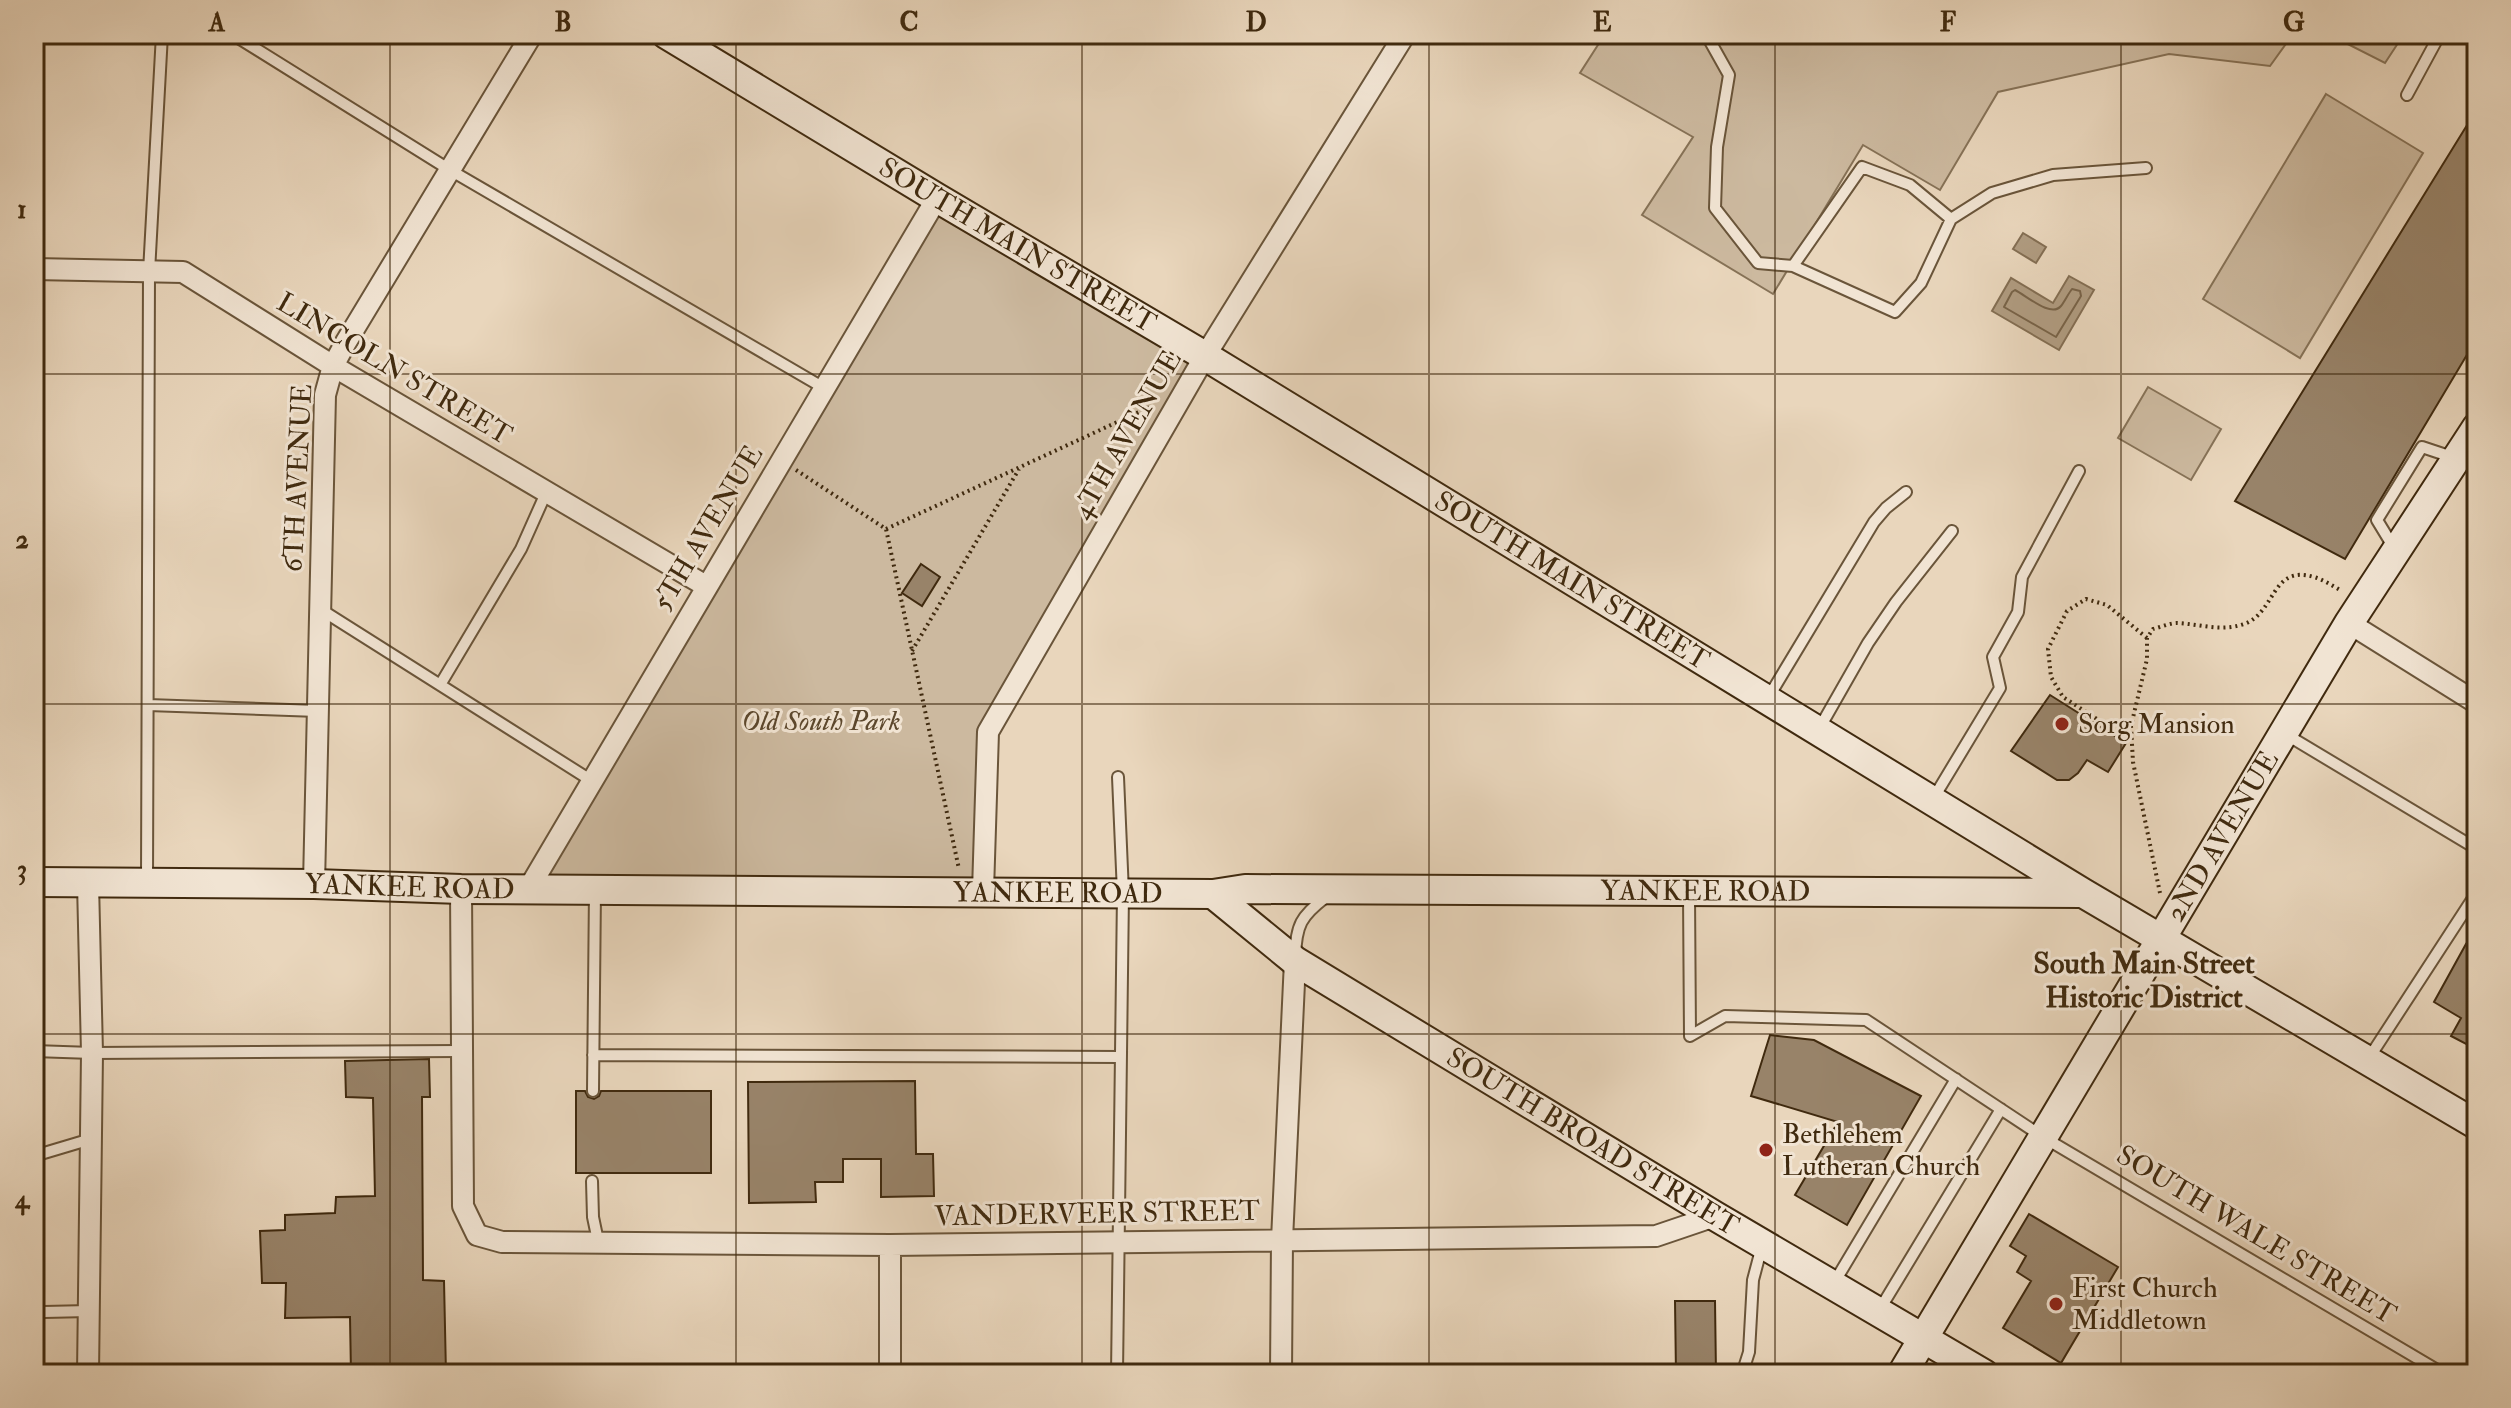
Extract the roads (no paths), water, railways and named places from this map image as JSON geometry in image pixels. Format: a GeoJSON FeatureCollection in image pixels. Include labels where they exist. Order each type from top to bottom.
{"type":"FeatureCollection","features":[{"type":"Feature","properties":{"kind":"street","name":"6TH AVENUE"},"geometry":{"type":"LineString","coordinates":[[314,884],[325,395],[333,366],[532,34]]}},
{"type":"Feature","properties":{"kind":"street","name":"SOUTH MAIN STREET"},"geometry":{"type":"LineString","coordinates":[[666,34],[1205,356],[2083,893],[2477,1124]]}},
{"type":"Feature","properties":{"kind":"street","name":"4TH AVENUE"},"geometry":{"type":"LineString","coordinates":[[983,891],[988,732],[1205,356],[1405,34]]}},
{"type":"Feature","properties":{"kind":"street","name":"5TH AVENUE"},"geometry":{"type":"LineString","coordinates":[[529,888],[937,198]]}},
{"type":"Feature","properties":{"kind":"street","name":"LINCOLN STREET"},"geometry":{"type":"LineString","coordinates":[[34,269],[183,272],[333,366],[706,586]]}},
{"type":"Feature","properties":{"kind":"street","name":"2ND AVENUE"},"geometry":{"type":"LineString","coordinates":[[1902,1374],[2349,623],[2477,427]]}},
{"type":"Feature","properties":{"kind":"street"},"geometry":{"type":"LineString","coordinates":[[2349,623],[2477,703]]}},
{"type":"Feature","properties":{"kind":"street","name":"YANKEE ROAD"},"geometry":{"type":"LineString","coordinates":[[34,882],[314,884],[461,889],[1213,894],[1245,889],[2083,893]]}},
{"type":"Feature","properties":{"kind":"street"},"geometry":{"type":"LineString","coordinates":[[88,883],[92,1053],[88,1374]]}},
{"type":"Feature","properties":{"kind":"street"},"geometry":{"type":"LineString","coordinates":[[461,889],[461,1051]]}},
{"type":"Feature","properties":{"kind":"street","name":"SOUTH BROAD STREET"},"geometry":{"type":"LineString","coordinates":[[1213,894],[1295,961],[1715,1216],[1984,1374]]}},
{"type":"Feature","properties":{"kind":"street"},"geometry":{"type":"LineString","coordinates":[[1281,1374],[1282,1240],[1295,961]]}},
{"type":"Feature","properties":{"kind":"street","name":"VANDERVEER STREET"},"geometry":{"type":"LineString","coordinates":[[461,1051],[463,1206],[477,1235],[502,1242],[890,1245],[1656,1236],[1715,1216]]}},
{"type":"Feature","properties":{"kind":"street"},"geometry":{"type":"LineString","coordinates":[[890,1245],[890,1374]]}},
{"type":"Feature","properties":{"kind":"lane"},"geometry":{"type":"LineString","coordinates":[[147,883],[149,272],[162,34]]}},
{"type":"Feature","properties":{"kind":"lane"},"geometry":{"type":"LineString","coordinates":[[232,34],[450,170],[824,388]]}},
{"type":"Feature","properties":{"kind":"lane"},"geometry":{"type":"LineString","coordinates":[[1706,34],[1729,75],[1717,147],[1715,208],[1758,263],[1793,266],[1895,312],[1921,283],[1951,219],[1992,193],[2053,175],[2146,168]]}},
{"type":"Feature","properties":{"kind":"lane"},"geometry":{"type":"LineString","coordinates":[[2407,95],[2440,34]]}},
{"type":"Feature","properties":{"kind":"lane"},"geometry":{"type":"LineString","coordinates":[[1793,266],[1862,167],[1910,185],[1951,219]]}},
{"type":"Feature","properties":{"kind":"lane"},"geometry":{"type":"LineString","coordinates":[[1932,801],[2000,688],[1993,657],[2018,612],[2022,577],[2079,471]]}},
{"type":"Feature","properties":{"kind":"lane"},"geometry":{"type":"LineString","coordinates":[[1767,700],[1874,522],[1906,492]]}},
{"type":"Feature","properties":{"kind":"lane"},"geometry":{"type":"LineString","coordinates":[[440,685],[521,549],[546,493]]}},
{"type":"Feature","properties":{"kind":"lane"},"geometry":{"type":"LineString","coordinates":[[1818,731],[1868,643],[1952,531]]}},
{"type":"Feature","properties":{"kind":"lane"},"geometry":{"type":"LineString","coordinates":[[320,609],[592,781]]}},
{"type":"Feature","properties":{"kind":"lane"},"geometry":{"type":"LineString","coordinates":[[148,705],[318,711]]}},
{"type":"Feature","properties":{"kind":"lane"},"geometry":{"type":"LineString","coordinates":[[2284,733],[2477,849]]}},
{"type":"Feature","properties":{"kind":"lane"},"geometry":{"type":"LineString","coordinates":[[1117,1374],[1123,893],[1118,777]]}},
{"type":"Feature","properties":{"kind":"lane"},"geometry":{"type":"LineString","coordinates":[[593,1091],[595,888]]}},
{"type":"Feature","properties":{"kind":"lane"},"geometry":{"type":"LineString","coordinates":[[1295,961],[1296,932],[1306,912],[1334,891]]}},
{"type":"Feature","properties":{"kind":"lane"},"geometry":{"type":"LineString","coordinates":[[2368,1060],[2477,892]]}},
{"type":"Feature","properties":{"kind":"lane","name":"SOUTH WALE STREET"},"geometry":{"type":"LineString","coordinates":[[1689,893],[1690,1036],[1725,1016],[1866,1020],[2043,1137],[2444,1374]]}},
{"type":"Feature","properties":{"kind":"lane"},"geometry":{"type":"LineString","coordinates":[[34,1051],[461,1051]]}},
{"type":"Feature","properties":{"kind":"lane"},"geometry":{"type":"LineString","coordinates":[[593,1055],[1120,1057]]}},
{"type":"Feature","properties":{"kind":"lane"},"geometry":{"type":"LineString","coordinates":[[1833,1285],[1956,1079]]}},
{"type":"Feature","properties":{"kind":"lane"},"geometry":{"type":"LineString","coordinates":[[1879,1312],[2001,1109]]}},
{"type":"Feature","properties":{"kind":"lane"},"geometry":{"type":"LineString","coordinates":[[34,1156],[91,1139]]}},
{"type":"Feature","properties":{"kind":"lane"},"geometry":{"type":"LineString","coordinates":[[592,1181],[593,1217],[598,1241]]}},
{"type":"Feature","properties":{"kind":"lane"},"geometry":{"type":"LineString","coordinates":[[1742,1374],[1749,1352],[1753,1280],[1763,1244]]}},
{"type":"Feature","properties":{"kind":"lane"},"geometry":{"type":"LineString","coordinates":[[34,1308],[44,1312],[89,1311]]}},
{"type":"Feature","properties":{"kind":"water"},"geometry":{"type":"Polygon","coordinates":[[[2023,233],[2046,247],[2036,263],[2013,249],[2023,233]]]}},
{"type":"Feature","properties":{"kind":"water"},"geometry":{"type":"Polygon","coordinates":[[[2069,276],[2094,290],[2059,350],[1992,311],[2011,278],[2053,303],[2069,276]]]}},
{"type":"Feature","properties":{"kind":"place","name":"Sorg Mansion"},"geometry":{"type":"Point","coordinates":[2062,724]}},
{"type":"Feature","properties":{"kind":"place","name":"Bethlehem Lutheran Church"},"geometry":{"type":"Point","coordinates":[1766,1150]}},
{"type":"Feature","properties":{"kind":"place","name":"First Church Middletown"},"geometry":{"type":"Point","coordinates":[2056,1304]}},
{"type":"Feature","properties":{"kind":"district","name":"South Main Street Historic District"},"geometry":{"type":"Point","coordinates":[2144,980]}},
{"type":"Feature","properties":{"kind":"park label","name":"Old South Park"},"geometry":{"type":"Point","coordinates":[821,721]}}]}
